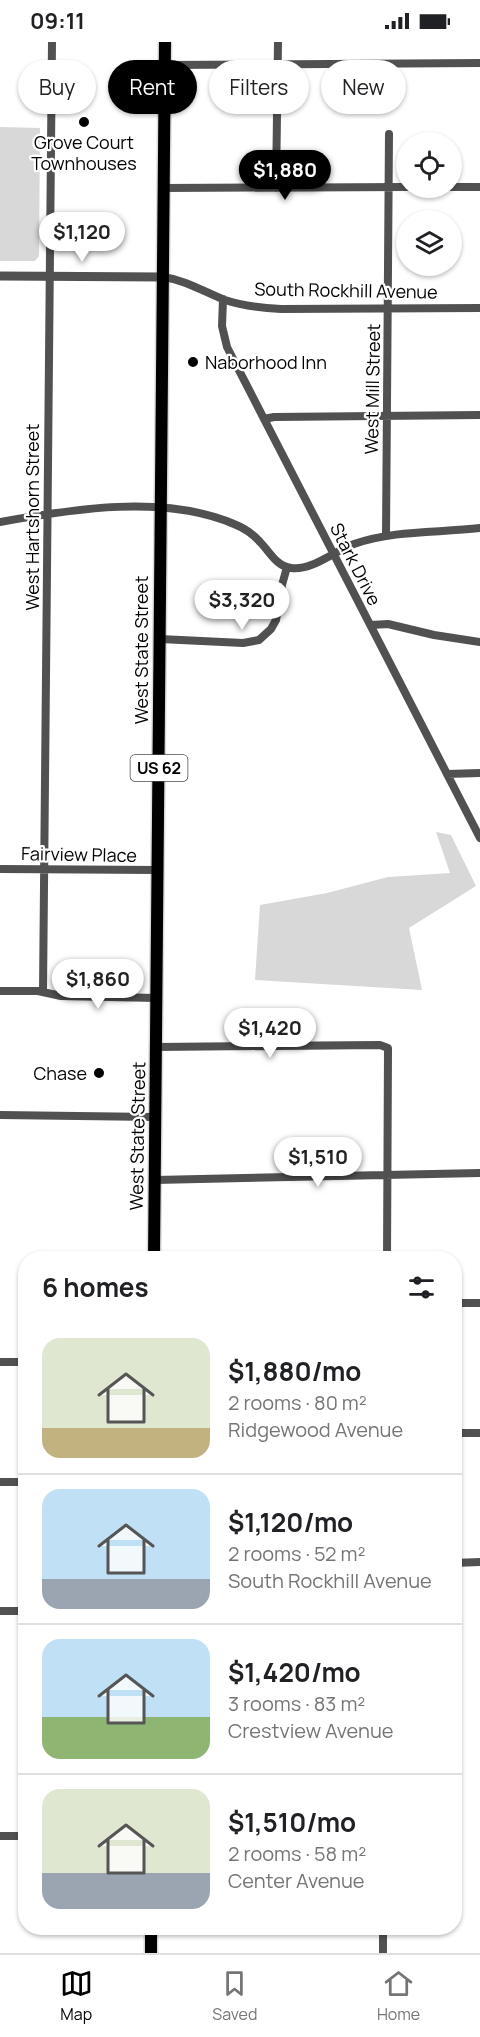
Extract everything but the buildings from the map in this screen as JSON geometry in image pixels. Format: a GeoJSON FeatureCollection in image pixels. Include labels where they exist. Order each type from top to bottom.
{"type":"FeatureCollection","features":[{"type":"Feature","properties":{"kind":"highway","name":"West State Street"},"geometry":{"type":"LineString","coordinates":[[165,42],[165,60]]}},
{"type":"Feature","properties":{"kind":"highway","name":"West State Street"},"geometry":{"type":"LineString","coordinates":[[154,1251],[165,114]]}},
{"type":"Feature","properties":{"kind":"highway"},"geometry":{"type":"LineString","coordinates":[[151,1935],[151,1953]]}},
{"type":"Feature","properties":{"kind":"street","name":"West Hartshorn Street"},"geometry":{"type":"LineString","coordinates":[[43,992],[52,42]]}},
{"type":"Feature","properties":{"kind":"street"},"geometry":{"type":"LineString","coordinates":[[278,42],[278,60]]}},
{"type":"Feature","properties":{"kind":"street"},"geometry":{"type":"LineString","coordinates":[[309,64],[480,63]]}},
{"type":"Feature","properties":{"kind":"street"},"geometry":{"type":"LineString","coordinates":[[276,188],[277,114]]}},
{"type":"Feature","properties":{"kind":"street","name":"West Mill Street"},"geometry":{"type":"LineString","coordinates":[[386,536],[389,134]]}},
{"type":"Feature","properties":{"kind":"street"},"geometry":{"type":"LineString","coordinates":[[462,187],[480,187]]}},
{"type":"Feature","properties":{"kind":"street"},"geometry":{"type":"LineString","coordinates":[[164,189],[396,188]]}},
{"type":"Feature","properties":{"kind":"street","name":"South Rockhill Avenue"},"geometry":{"type":"LineString","coordinates":[[0,276],[180,280],[223,299],[250,307],[269,309],[480,308]]}},
{"type":"Feature","properties":{"kind":"street","name":"Stark Drive"},"geometry":{"type":"LineString","coordinates":[[223,299],[224,337],[480,838]]}},
{"type":"Feature","properties":{"kind":"street"},"geometry":{"type":"LineString","coordinates":[[264,419],[274,417],[480,415]]}},
{"type":"Feature","properties":{"kind":"street"},"geometry":{"type":"LineString","coordinates":[[0,522],[46,514],[124,507],[160,508],[203,515],[237,525],[256,538],[274,559],[287,567],[305,567],[353,544],[386,536],[480,528]]}},
{"type":"Feature","properties":{"kind":"street"},"geometry":{"type":"LineString","coordinates":[[160,639],[243,643],[259,640],[271,630],[276,620],[287,567]]}},
{"type":"Feature","properties":{"kind":"street"},"geometry":{"type":"LineString","coordinates":[[370,626],[388,624],[434,635],[480,642]]}},
{"type":"Feature","properties":{"kind":"street"},"geometry":{"type":"LineString","coordinates":[[447,774],[480,773]]}},
{"type":"Feature","properties":{"kind":"street","name":"Fairview Place"},"geometry":{"type":"LineString","coordinates":[[0,869],[158,870]]}},
{"type":"Feature","properties":{"kind":"street"},"geometry":{"type":"LineString","coordinates":[[0,991],[43,992],[61,996],[157,998]]}},
{"type":"Feature","properties":{"kind":"street"},"geometry":{"type":"LineString","coordinates":[[156,1047],[380,1045],[386,1047],[389,1052],[387,1251]]}},
{"type":"Feature","properties":{"kind":"street"},"geometry":{"type":"LineString","coordinates":[[0,1115],[155,1117]]}},
{"type":"Feature","properties":{"kind":"street"},"geometry":{"type":"LineString","coordinates":[[155,1180],[480,1173]]}},
{"type":"Feature","properties":{"kind":"street"},"geometry":{"type":"LineString","coordinates":[[462,1303],[480,1303]]}},
{"type":"Feature","properties":{"kind":"street"},"geometry":{"type":"LineString","coordinates":[[0,1362],[18,1362]]}},
{"type":"Feature","properties":{"kind":"street"},"geometry":{"type":"LineString","coordinates":[[462,1433],[480,1433]]}},
{"type":"Feature","properties":{"kind":"street"},"geometry":{"type":"LineString","coordinates":[[0,1482],[18,1482]]}},
{"type":"Feature","properties":{"kind":"street"},"geometry":{"type":"LineString","coordinates":[[462,1563],[480,1562]]}},
{"type":"Feature","properties":{"kind":"street"},"geometry":{"type":"LineString","coordinates":[[0,1611],[18,1611]]}},
{"type":"Feature","properties":{"kind":"street"},"geometry":{"type":"LineString","coordinates":[[0,1836],[18,1836]]}},
{"type":"Feature","properties":{"kind":"street"},"geometry":{"type":"LineString","coordinates":[[383,1935],[383,1953]]}},
{"type":"Feature","properties":{"kind":"shaded area"},"geometry":{"type":"Polygon","coordinates":[[[0,127],[40,128],[39,256],[35,261],[0,261],[0,127]]]}},
{"type":"Feature","properties":{"kind":"shaded area"},"geometry":{"type":"Polygon","coordinates":[[[436,832],[451,835],[476,886],[409,928],[422,990],[255,980],[260,905],[327,893],[388,877],[450,873],[436,832]]]}},
{"type":"Feature","properties":{"kind":"place","name":"Grove Court Townhouses"},"geometry":{"type":"Point","coordinates":[84,122]}},
{"type":"Feature","properties":{"kind":"place","name":"Naborhood Inn"},"geometry":{"type":"Point","coordinates":[193,362]}},
{"type":"Feature","properties":{"kind":"place","name":"Chase"},"geometry":{"type":"Point","coordinates":[99,1073]}}]}
